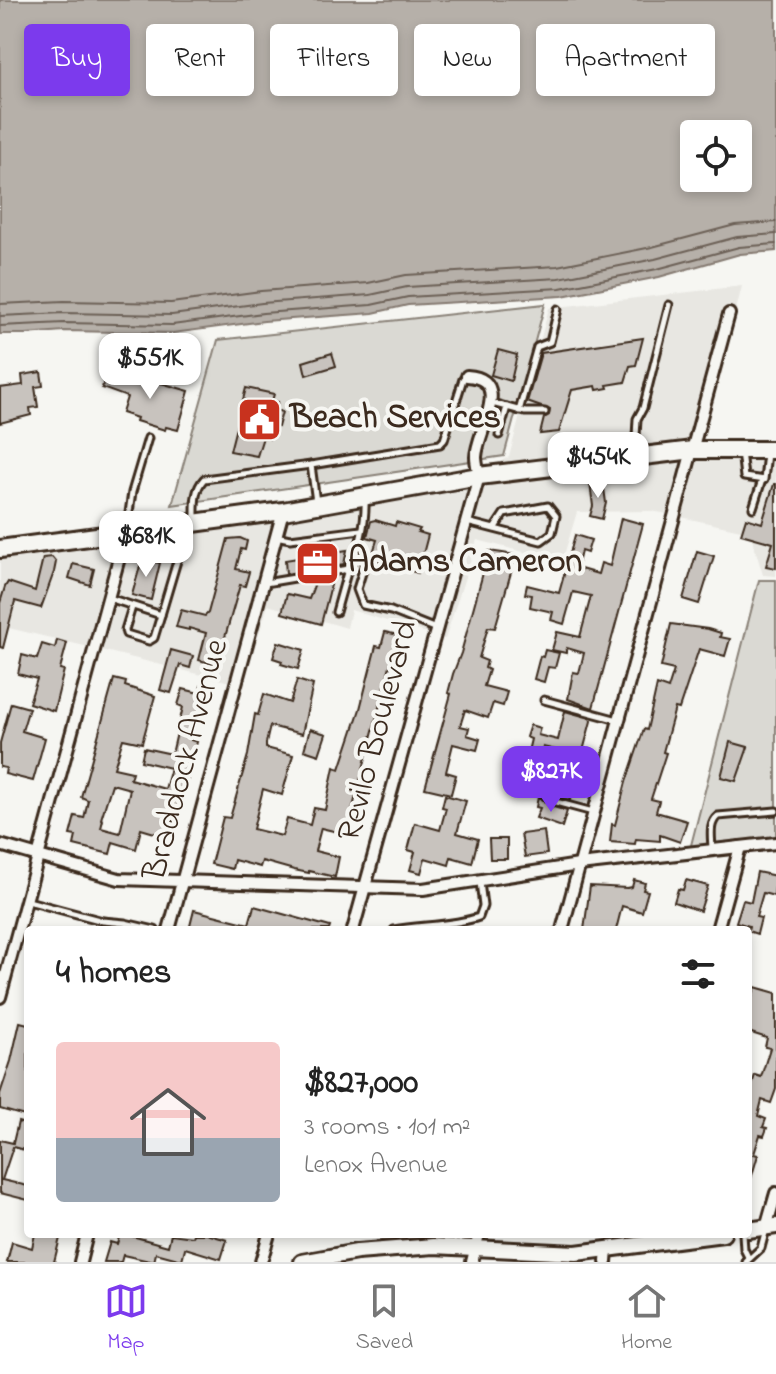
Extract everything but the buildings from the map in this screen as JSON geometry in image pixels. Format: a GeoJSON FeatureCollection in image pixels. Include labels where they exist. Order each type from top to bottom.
{"type":"FeatureCollection","features":[{"type":"Feature","properties":{"kind":"main road"},"geometry":{"type":"LineString","coordinates":[[0,549],[283,511],[479,476],[693,450],[771,450]]}},
{"type":"Feature","properties":{"kind":"main road"},"geometry":{"type":"LineString","coordinates":[[302,1262],[357,1252],[434,1246],[606,1256],[632,1241],[671,1238]]}},
{"type":"Feature","properties":{"kind":"street"},"geometry":{"type":"LineString","coordinates":[[563,926],[729,314]]}},
{"type":"Feature","properties":{"kind":"street"},"geometry":{"type":"LineString","coordinates":[[467,376],[486,381],[492,396],[490,403]]}},
{"type":"Feature","properties":{"kind":"street","name":"Revilo Boulevard"},"geometry":{"type":"LineString","coordinates":[[354,926],[479,476],[476,456],[490,403]]}},
{"type":"Feature","properties":{"kind":"street","name":"Braddock Avenue"},"geometry":{"type":"LineString","coordinates":[[170,926],[283,511]]}},
{"type":"Feature","properties":{"kind":"street"},"geometry":{"type":"LineString","coordinates":[[0,997],[126,532]]}},
{"type":"Feature","properties":{"kind":"street"},"geometry":{"type":"LineString","coordinates":[[0,845],[119,879],[423,889],[579,865],[776,843]]}},
{"type":"Feature","properties":{"kind":"street"},"geometry":{"type":"LineString","coordinates":[[718,926],[740,847]]}},
{"type":"Feature","properties":{"kind":"street"},"geometry":{"type":"LineString","coordinates":[[771,1227],[776,1193]]}},
{"type":"Feature","properties":{"kind":"street"},"geometry":{"type":"LineString","coordinates":[[80,1262],[86,1238]]}},
{"type":"Feature","properties":{"kind":"street"},"geometry":{"type":"LineString","coordinates":[[261,1262],[268,1238]]}},
{"type":"Feature","properties":{"kind":"lane"},"geometry":{"type":"LineString","coordinates":[[635,457],[637,419],[643,408],[669,305]]}},
{"type":"Feature","properties":{"kind":"lane"},"geometry":{"type":"LineString","coordinates":[[519,411],[537,347],[550,342],[558,309]]}},
{"type":"Feature","properties":{"kind":"lane"},"geometry":{"type":"LineString","coordinates":[[132,607],[126,634],[149,641],[154,638],[198,485],[204,479],[440,444],[447,434],[463,379],[467,376]]}},
{"type":"Feature","properties":{"kind":"lane"},"geometry":{"type":"LineString","coordinates":[[490,403],[519,411],[545,412]]}},
{"type":"Feature","properties":{"kind":"lane"},"geometry":{"type":"LineString","coordinates":[[499,435],[507,407]]}},
{"type":"Feature","properties":{"kind":"lane"},"geometry":{"type":"LineString","coordinates":[[126,532],[132,492],[148,438]]}},
{"type":"Feature","properties":{"kind":"lane"},"geometry":{"type":"LineString","coordinates":[[741,450],[744,477],[762,480]]}},
{"type":"Feature","properties":{"kind":"lane"},"geometry":{"type":"LineString","coordinates":[[753,508],[766,476],[771,450]]}},
{"type":"Feature","properties":{"kind":"lane"},"geometry":{"type":"LineString","coordinates":[[311,465],[316,505]]}},
{"type":"Feature","properties":{"kind":"lane"},"geometry":{"type":"LineString","coordinates":[[336,612],[348,569],[356,554],[366,511],[365,496]]}},
{"type":"Feature","properties":{"kind":"lane"},"geometry":{"type":"LineString","coordinates":[[466,522],[541,541],[552,533],[556,516],[548,506],[504,514],[494,529]]}},
{"type":"Feature","properties":{"kind":"lane"},"geometry":{"type":"LineString","coordinates":[[276,536],[290,539],[361,530]]}},
{"type":"Feature","properties":{"kind":"lane"},"geometry":{"type":"LineString","coordinates":[[356,554],[366,560],[357,589],[363,605],[391,611],[437,630]]}},
{"type":"Feature","properties":{"kind":"lane"},"geometry":{"type":"LineString","coordinates":[[264,583],[348,569]]}},
{"type":"Feature","properties":{"kind":"lane"},"geometry":{"type":"LineString","coordinates":[[109,598],[161,615]]}},
{"type":"Feature","properties":{"kind":"lane"},"geometry":{"type":"LineString","coordinates":[[544,700],[619,720]]}},
{"type":"Feature","properties":{"kind":"lane"},"geometry":{"type":"LineString","coordinates":[[523,778],[552,801],[594,812]]}},
{"type":"Feature","properties":{"kind":"lane"},"geometry":{"type":"LineString","coordinates":[[712,850],[711,827],[718,816],[776,811]]}},
{"type":"Feature","properties":{"kind":"lane"},"geometry":{"type":"LineString","coordinates":[[460,926],[479,917],[483,906],[480,881]]}},
{"type":"Feature","properties":{"kind":"lane"},"geometry":{"type":"LineString","coordinates":[[26,901],[103,921],[138,926]]}},
{"type":"Feature","properties":{"kind":"lane"},"geometry":{"type":"LineString","coordinates":[[419,926],[449,926]]}},
{"type":"Feature","properties":{"kind":"lane"},"geometry":{"type":"LineString","coordinates":[[745,1238],[747,1260],[761,1248],[771,1227]]}},
{"type":"Feature","properties":{"kind":"shaded area"},"geometry":{"type":"Polygon","coordinates":[[[742,286],[736,310],[724,307],[687,444],[499,468],[501,461],[509,457],[549,308],[742,286]]]}},
{"type":"Feature","properties":{"kind":"shaded area"},"geometry":{"type":"Polygon","coordinates":[[[545,304],[504,456],[172,505],[218,340],[545,304]]]}},
{"type":"Feature","properties":{"kind":"shaded area"},"geometry":{"type":"Polygon","coordinates":[[[698,455],[776,456],[776,576],[763,575],[750,532],[681,517],[698,455]]]}},
{"type":"Feature","properties":{"kind":"shaded area"},"geometry":{"type":"Polygon","coordinates":[[[684,456],[668,514],[651,511],[577,512],[562,562],[477,540],[445,639],[441,638],[484,482],[684,456]]]}},
{"type":"Feature","properties":{"kind":"shaded area"},"geometry":{"type":"Polygon","coordinates":[[[470,484],[429,634],[351,610],[347,628],[268,605],[243,685],[288,516],[470,484]]]}},
{"type":"Feature","properties":{"kind":"shaded area"},"geometry":{"type":"Polygon","coordinates":[[[275,518],[230,682],[101,650],[132,537],[275,518]]]}},
{"type":"Feature","properties":{"kind":"shaded area"},"geometry":{"type":"Polygon","coordinates":[[[118,539],[89,647],[0,626],[0,554],[118,539]]]}},
{"type":"Feature","properties":{"kind":"shaded area"},"geometry":{"type":"Polygon","coordinates":[[[759,580],[776,580],[776,843],[689,853],[759,580]]]}},
{"type":"Feature","properties":{"kind":"water"},"geometry":{"type":"Polygon","coordinates":[[[0,0],[776,0],[776,251],[740,254],[659,277],[562,296],[408,305],[373,313],[264,321],[173,333],[64,331],[0,334],[0,0]]]}},
{"type":"Feature","properties":{"kind":"place","name":"Beach Services"},"geometry":{"type":"Point","coordinates":[259,419]}},
{"type":"Feature","properties":{"kind":"place","name":"Adams Cameron"},"geometry":{"type":"Point","coordinates":[317,563]}}]}
